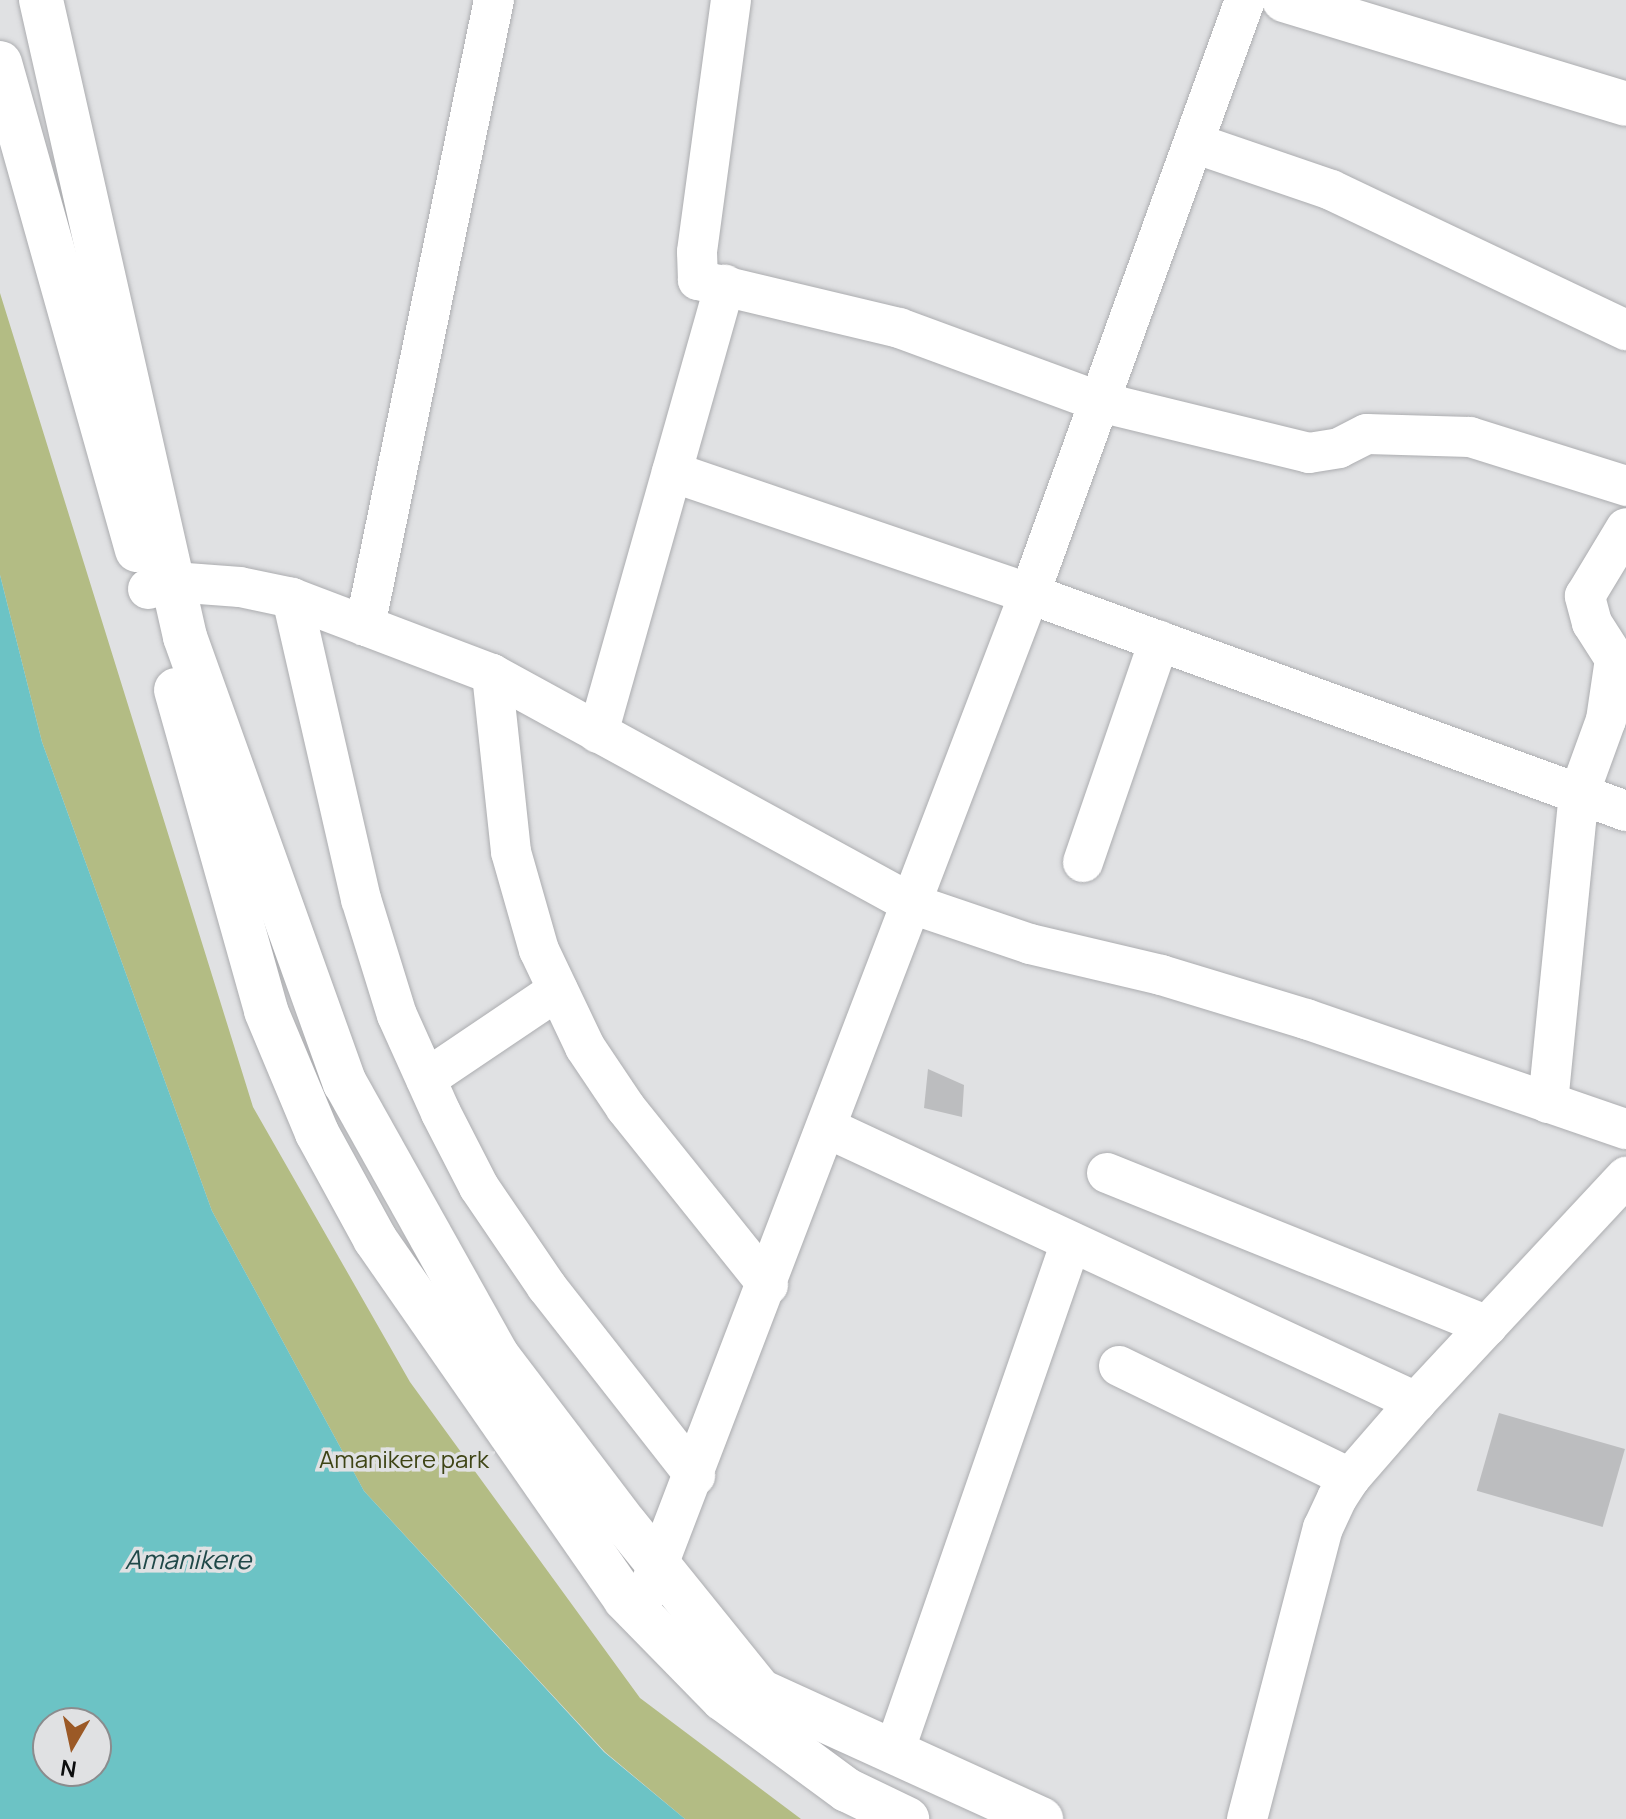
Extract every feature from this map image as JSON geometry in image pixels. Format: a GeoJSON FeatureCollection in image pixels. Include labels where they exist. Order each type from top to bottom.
{"type":"FeatureCollection","features":[{"type":"Feature","properties":{"kind":"main road"},"geometry":{"type":"LineString","coordinates":[[41,0],[160,585],[266,1011],[317,1133],[375,1239],[625,1599],[723,1699],[847,1790],[907,1819]]}},
{"type":"Feature","properties":{"kind":"main road"},"geometry":{"type":"LineString","coordinates":[[1284,0],[1626,104]]}},
{"type":"Feature","properties":{"kind":"main road"},"geometry":{"type":"LineString","coordinates":[[0,63],[160,585],[185,637],[345,1083],[497,1355],[760,1691],[1041,1819]]}},
{"type":"Feature","properties":{"kind":"street"},"geometry":{"type":"LineString","coordinates":[[365,626],[494,0]]}},
{"type":"Feature","properties":{"kind":"street"},"geometry":{"type":"LineString","coordinates":[[731,0],[697,252],[698,280],[899,328],[1100,402],[1309,453],[1339,448],[1367,434],[1470,437],[1626,486]]}},
{"type":"Feature","properties":{"kind":"street"},"geometry":{"type":"LineString","coordinates":[[638,1612],[660,1567],[1030,594],[1245,0]]}},
{"type":"Feature","properties":{"kind":"street"},"geometry":{"type":"LineString","coordinates":[[1194,143],[1331,190],[1626,330]]}},
{"type":"Feature","properties":{"kind":"street"},"geometry":{"type":"LineString","coordinates":[[598,733],[725,285]]}},
{"type":"Feature","properties":{"kind":"street"},"geometry":{"type":"LineString","coordinates":[[672,472],[1030,594],[1626,811]]}},
{"type":"Feature","properties":{"kind":"street"},"geometry":{"type":"LineString","coordinates":[[1548,1103],[1579,794],[1606,720],[1615,659],[1614,638],[1592,623],[1585,596],[1626,528]]}},
{"type":"Feature","properties":{"kind":"street"},"geometry":{"type":"LineString","coordinates":[[160,585],[240,587],[292,598],[492,674],[912,904],[1030,944],[1161,975],[1306,1019],[1626,1129]]}},
{"type":"Feature","properties":{"kind":"street"},"geometry":{"type":"LineString","coordinates":[[292,598],[361,899],[397,1015],[426,1079],[479,1187],[539,1274],[695,1476]]}},
{"type":"Feature","properties":{"kind":"street"},"geometry":{"type":"LineString","coordinates":[[1083,862],[1159,641]]}},
{"type":"Feature","properties":{"kind":"street"},"geometry":{"type":"LineString","coordinates":[[492,674],[511,852],[539,950],[585,1047],[626,1108],[768,1285]]}},
{"type":"Feature","properties":{"kind":"street"},"geometry":{"type":"LineString","coordinates":[[426,1079],[558,990]]}},
{"type":"Feature","properties":{"kind":"street"},"geometry":{"type":"LineString","coordinates":[[827,1128],[1416,1402]]}},
{"type":"Feature","properties":{"kind":"street"},"geometry":{"type":"LineString","coordinates":[[1107,1173],[1487,1326]]}},
{"type":"Feature","properties":{"kind":"street"},"geometry":{"type":"LineString","coordinates":[[1247,1819],[1323,1528],[1350,1478],[1416,1402],[1626,1177]]}},
{"type":"Feature","properties":{"kind":"street"},"geometry":{"type":"LineString","coordinates":[[894,1752],[1071,1242]]}},
{"type":"Feature","properties":{"kind":"street"},"geometry":{"type":"LineString","coordinates":[[1119,1366],[1350,1478]]}},
{"type":"Feature","properties":{"kind":"green space","name":"Amanikere park"},"geometry":{"type":"Polygon","coordinates":[[[0,293],[253,1107],[410,1382],[640,1698],[801,1819],[685,1819],[605,1752],[364,1491],[212,1211],[42,742],[0,575],[0,293]]]}},
{"type":"Feature","properties":{"kind":"water","name":"Amanikere"},"geometry":{"type":"Polygon","coordinates":[[[0,575],[42,742],[212,1211],[364,1491],[604,1752],[685,1819],[0,1819],[0,575]]]}},
{"type":"Feature","properties":{"kind":"building"},"geometry":{"type":"Polygon","coordinates":[[[928,1069],[964,1085],[962,1117],[924,1108],[928,1069]]]}},
{"type":"Feature","properties":{"kind":"building"},"geometry":{"type":"Polygon","coordinates":[[[1499,1413],[1625,1449],[1603,1527],[1477,1491],[1499,1413]]]}}]}
